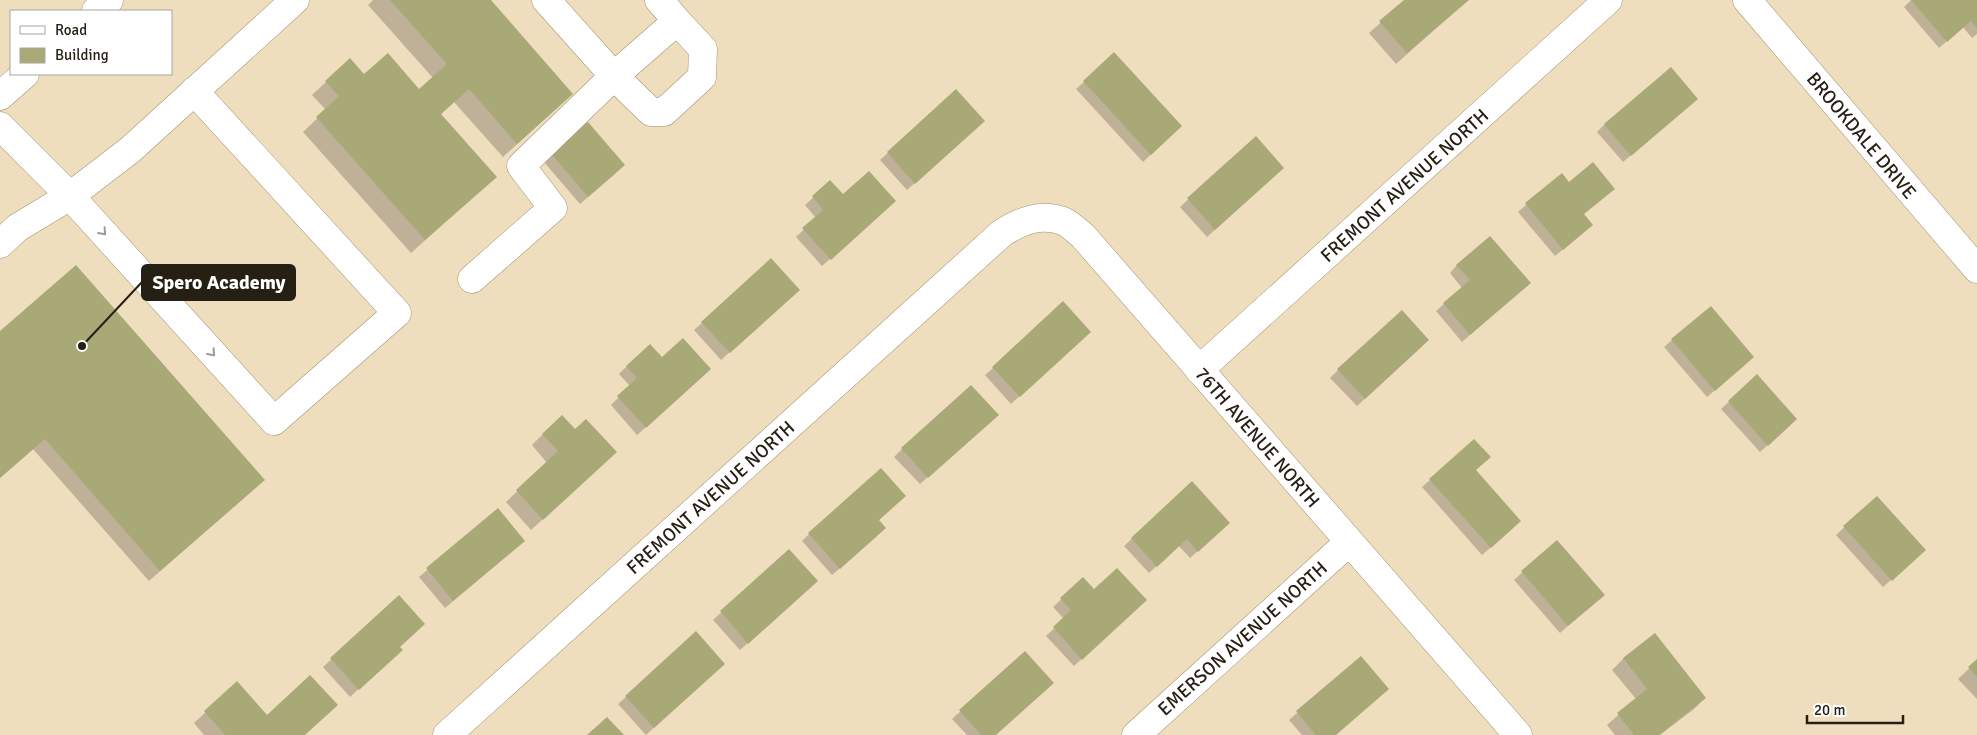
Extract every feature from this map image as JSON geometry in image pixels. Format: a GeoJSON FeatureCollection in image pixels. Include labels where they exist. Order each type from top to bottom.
{"type":"FeatureCollection","features":[{"type":"Feature","properties":{"kind":"street"},"geometry":{"type":"LineString","coordinates":[[97,10],[108,0]]}},
{"type":"Feature","properties":{"kind":"street"},"geometry":{"type":"LineString","coordinates":[[0,244],[17,228],[70,196],[130,150],[295,0]]}},
{"type":"Feature","properties":{"kind":"street"},"geometry":{"type":"LineString","coordinates":[[546,0],[614,76],[651,112],[664,112],[702,77],[703,49],[658,0]]}},
{"type":"Feature","properties":{"kind":"street","name":"FREMONT AVENUE NORTH"},"geometry":{"type":"LineString","coordinates":[[1200,370],[1608,0]]}},
{"type":"Feature","properties":{"kind":"street","name":"BROOKDALE DRIVE"},"geometry":{"type":"LineString","coordinates":[[1747,0],[1972,254]]}},
{"type":"Feature","properties":{"kind":"street"},"geometry":{"type":"LineString","coordinates":[[472,279],[552,208],[521,166],[614,76],[677,21]]}},
{"type":"Feature","properties":{"kind":"street"},"geometry":{"type":"LineString","coordinates":[[0,96],[24,75]]}},
{"type":"Feature","properties":{"kind":"street"},"geometry":{"type":"LineString","coordinates":[[0,126],[70,196],[274,421],[397,313],[194,92]]}},
{"type":"Feature","properties":{"kind":"street","name":"76TH AVENUE NORTH"},"geometry":{"type":"LineString","coordinates":[[973,260],[1002,234],[1021,221],[1042,218],[1064,221],[1083,236],[1518,735]]}},
{"type":"Feature","properties":{"kind":"street","name":"FREMONT AVENUE NORTH"},"geometry":{"type":"LineString","coordinates":[[447,735],[973,260]]}},
{"type":"Feature","properties":{"kind":"street","name":"EMERSON AVENUE NORTH"},"geometry":{"type":"LineString","coordinates":[[1136,735],[1349,542]]}},
{"type":"Feature","properties":{"kind":"building"},"geometry":{"type":"Polygon","coordinates":[[[390,0],[491,0],[573,94],[517,144],[469,89],[441,114],[497,177],[425,240],[316,117],[339,96],[325,81],[350,58],[364,74],[388,53],[419,89],[447,64],[390,0]]]}},
{"type":"Feature","properties":{"kind":"building"},"geometry":{"type":"Polygon","coordinates":[[[1404,0],[1469,0],[1407,53],[1379,21],[1404,0]]]}},
{"type":"Feature","properties":{"kind":"building"},"geometry":{"type":"Polygon","coordinates":[[[1911,0],[1977,0],[1977,28],[1971,21],[1947,42],[1911,0]]]}},
{"type":"Feature","properties":{"kind":"building"},"geometry":{"type":"Polygon","coordinates":[[[1114,52],[1182,126],[1151,155],[1083,81],[1114,52]]]}},
{"type":"Feature","properties":{"kind":"building"},"geometry":{"type":"Polygon","coordinates":[[[1671,67],[1698,99],[1631,156],[1604,124],[1671,67]]]}},
{"type":"Feature","properties":{"kind":"building"},"geometry":{"type":"Polygon","coordinates":[[[956,89],[985,121],[915,184],[887,152],[956,89]]]}},
{"type":"Feature","properties":{"kind":"building"},"geometry":{"type":"Polygon","coordinates":[[[588,122],[625,165],[588,197],[551,153],[588,122]]]}},
{"type":"Feature","properties":{"kind":"building"},"geometry":{"type":"Polygon","coordinates":[[[1256,136],[1284,168],[1215,230],[1187,198],[1256,136]]]}},
{"type":"Feature","properties":{"kind":"building"},"geometry":{"type":"Polygon","coordinates":[[[1593,162],[1615,189],[1584,214],[1593,225],[1563,250],[1525,203],[1562,173],[1569,182],[1593,162]]]}},
{"type":"Feature","properties":{"kind":"building"},"geometry":{"type":"Polygon","coordinates":[[[869,171],[896,201],[831,260],[802,228],[823,210],[812,196],[830,180],[843,194],[869,171]]]}},
{"type":"Feature","properties":{"kind":"building"},"geometry":{"type":"Polygon","coordinates":[[[1490,236],[1531,283],[1470,335],[1443,303],[1470,280],[1456,265],[1490,236]]]}},
{"type":"Feature","properties":{"kind":"building"},"geometry":{"type":"Polygon","coordinates":[[[771,258],[800,290],[730,353],[701,322],[771,258]]]}},
{"type":"Feature","properties":{"kind":"building"},"geometry":{"type":"Polygon","coordinates":[[[76,265],[265,480],[160,571],[45,439],[0,478],[0,331],[76,265]]]}},
{"type":"Feature","properties":{"kind":"building"},"geometry":{"type":"Polygon","coordinates":[[[1063,301],[1091,332],[1020,397],[992,367],[1063,301]]]}},
{"type":"Feature","properties":{"kind":"building"},"geometry":{"type":"Polygon","coordinates":[[[1711,306],[1754,357],[1715,391],[1671,339],[1711,306]]]}},
{"type":"Feature","properties":{"kind":"building"},"geometry":{"type":"Polygon","coordinates":[[[1402,310],[1429,340],[1365,399],[1337,369],[1402,310]]]}},
{"type":"Feature","properties":{"kind":"building"},"geometry":{"type":"Polygon","coordinates":[[[683,338],[711,369],[646,428],[617,396],[637,378],[626,366],[650,344],[662,357],[683,338]]]}},
{"type":"Feature","properties":{"kind":"building"},"geometry":{"type":"Polygon","coordinates":[[[1757,374],[1797,419],[1768,446],[1728,401],[1757,374]]]}},
{"type":"Feature","properties":{"kind":"building"},"geometry":{"type":"Polygon","coordinates":[[[971,385],[999,415],[928,478],[901,448],[971,385]]]}},
{"type":"Feature","properties":{"kind":"building"},"geometry":{"type":"Polygon","coordinates":[[[562,415],[575,429],[586,419],[617,452],[543,520],[516,490],[558,451],[542,434],[562,415]]]}},
{"type":"Feature","properties":{"kind":"building"},"geometry":{"type":"Polygon","coordinates":[[[1474,439],[1491,457],[1476,470],[1521,521],[1491,548],[1429,479],[1474,439]]]}},
{"type":"Feature","properties":{"kind":"building"},"geometry":{"type":"Polygon","coordinates":[[[881,468],[906,496],[879,520],[886,528],[840,569],[808,533],[881,468]]]}},
{"type":"Feature","properties":{"kind":"building"},"geometry":{"type":"Polygon","coordinates":[[[1192,481],[1230,523],[1198,552],[1187,539],[1157,567],[1131,538],[1192,481]]]}},
{"type":"Feature","properties":{"kind":"building"},"geometry":{"type":"Polygon","coordinates":[[[1877,496],[1926,550],[1892,581],[1843,526],[1877,496]]]}},
{"type":"Feature","properties":{"kind":"building"},"geometry":{"type":"Polygon","coordinates":[[[498,508],[525,541],[453,601],[426,568],[498,508]]]}},
{"type":"Feature","properties":{"kind":"building"},"geometry":{"type":"Polygon","coordinates":[[[1557,540],[1605,595],[1568,626],[1521,571],[1557,540]]]}},
{"type":"Feature","properties":{"kind":"building"},"geometry":{"type":"Polygon","coordinates":[[[789,549],[818,581],[748,644],[720,611],[789,549]]]}},
{"type":"Feature","properties":{"kind":"building"},"geometry":{"type":"Polygon","coordinates":[[[1117,568],[1147,600],[1082,660],[1053,627],[1071,610],[1060,598],[1083,577],[1094,589],[1117,568]]]}},
{"type":"Feature","properties":{"kind":"building"},"geometry":{"type":"Polygon","coordinates":[[[399,595],[425,624],[400,647],[403,650],[359,690],[330,658],[399,595]]]}},
{"type":"Feature","properties":{"kind":"building"},"geometry":{"type":"Polygon","coordinates":[[[696,631],[725,664],[654,728],[625,696],[696,631]]]}},
{"type":"Feature","properties":{"kind":"building"},"geometry":{"type":"Polygon","coordinates":[[[1655,633],[1706,698],[1659,735],[1634,735],[1617,713],[1647,689],[1623,658],[1655,633]]]}},
{"type":"Feature","properties":{"kind":"building"},"geometry":{"type":"Polygon","coordinates":[[[1025,651],[1054,683],[996,735],[981,735],[959,710],[1025,651]]]}},
{"type":"Feature","properties":{"kind":"building"},"geometry":{"type":"Polygon","coordinates":[[[1361,656],[1389,689],[1336,735],[1316,735],[1296,711],[1361,656]]]}},
{"type":"Feature","properties":{"kind":"building"},"geometry":{"type":"Polygon","coordinates":[[[1977,659],[1977,677],[1968,667],[1977,659]]]}},
{"type":"Feature","properties":{"kind":"building"},"geometry":{"type":"Polygon","coordinates":[[[310,675],[338,705],[305,735],[225,735],[204,711],[237,681],[267,715],[310,675]]]}},
{"type":"Feature","properties":{"kind":"building"},"geometry":{"type":"Polygon","coordinates":[[[607,717],[624,735],[587,735],[607,717]]]}},
{"type":"Feature","properties":{"kind":"place","name":"Spero Academy"},"geometry":{"type":"Point","coordinates":[82,346]}}]}
